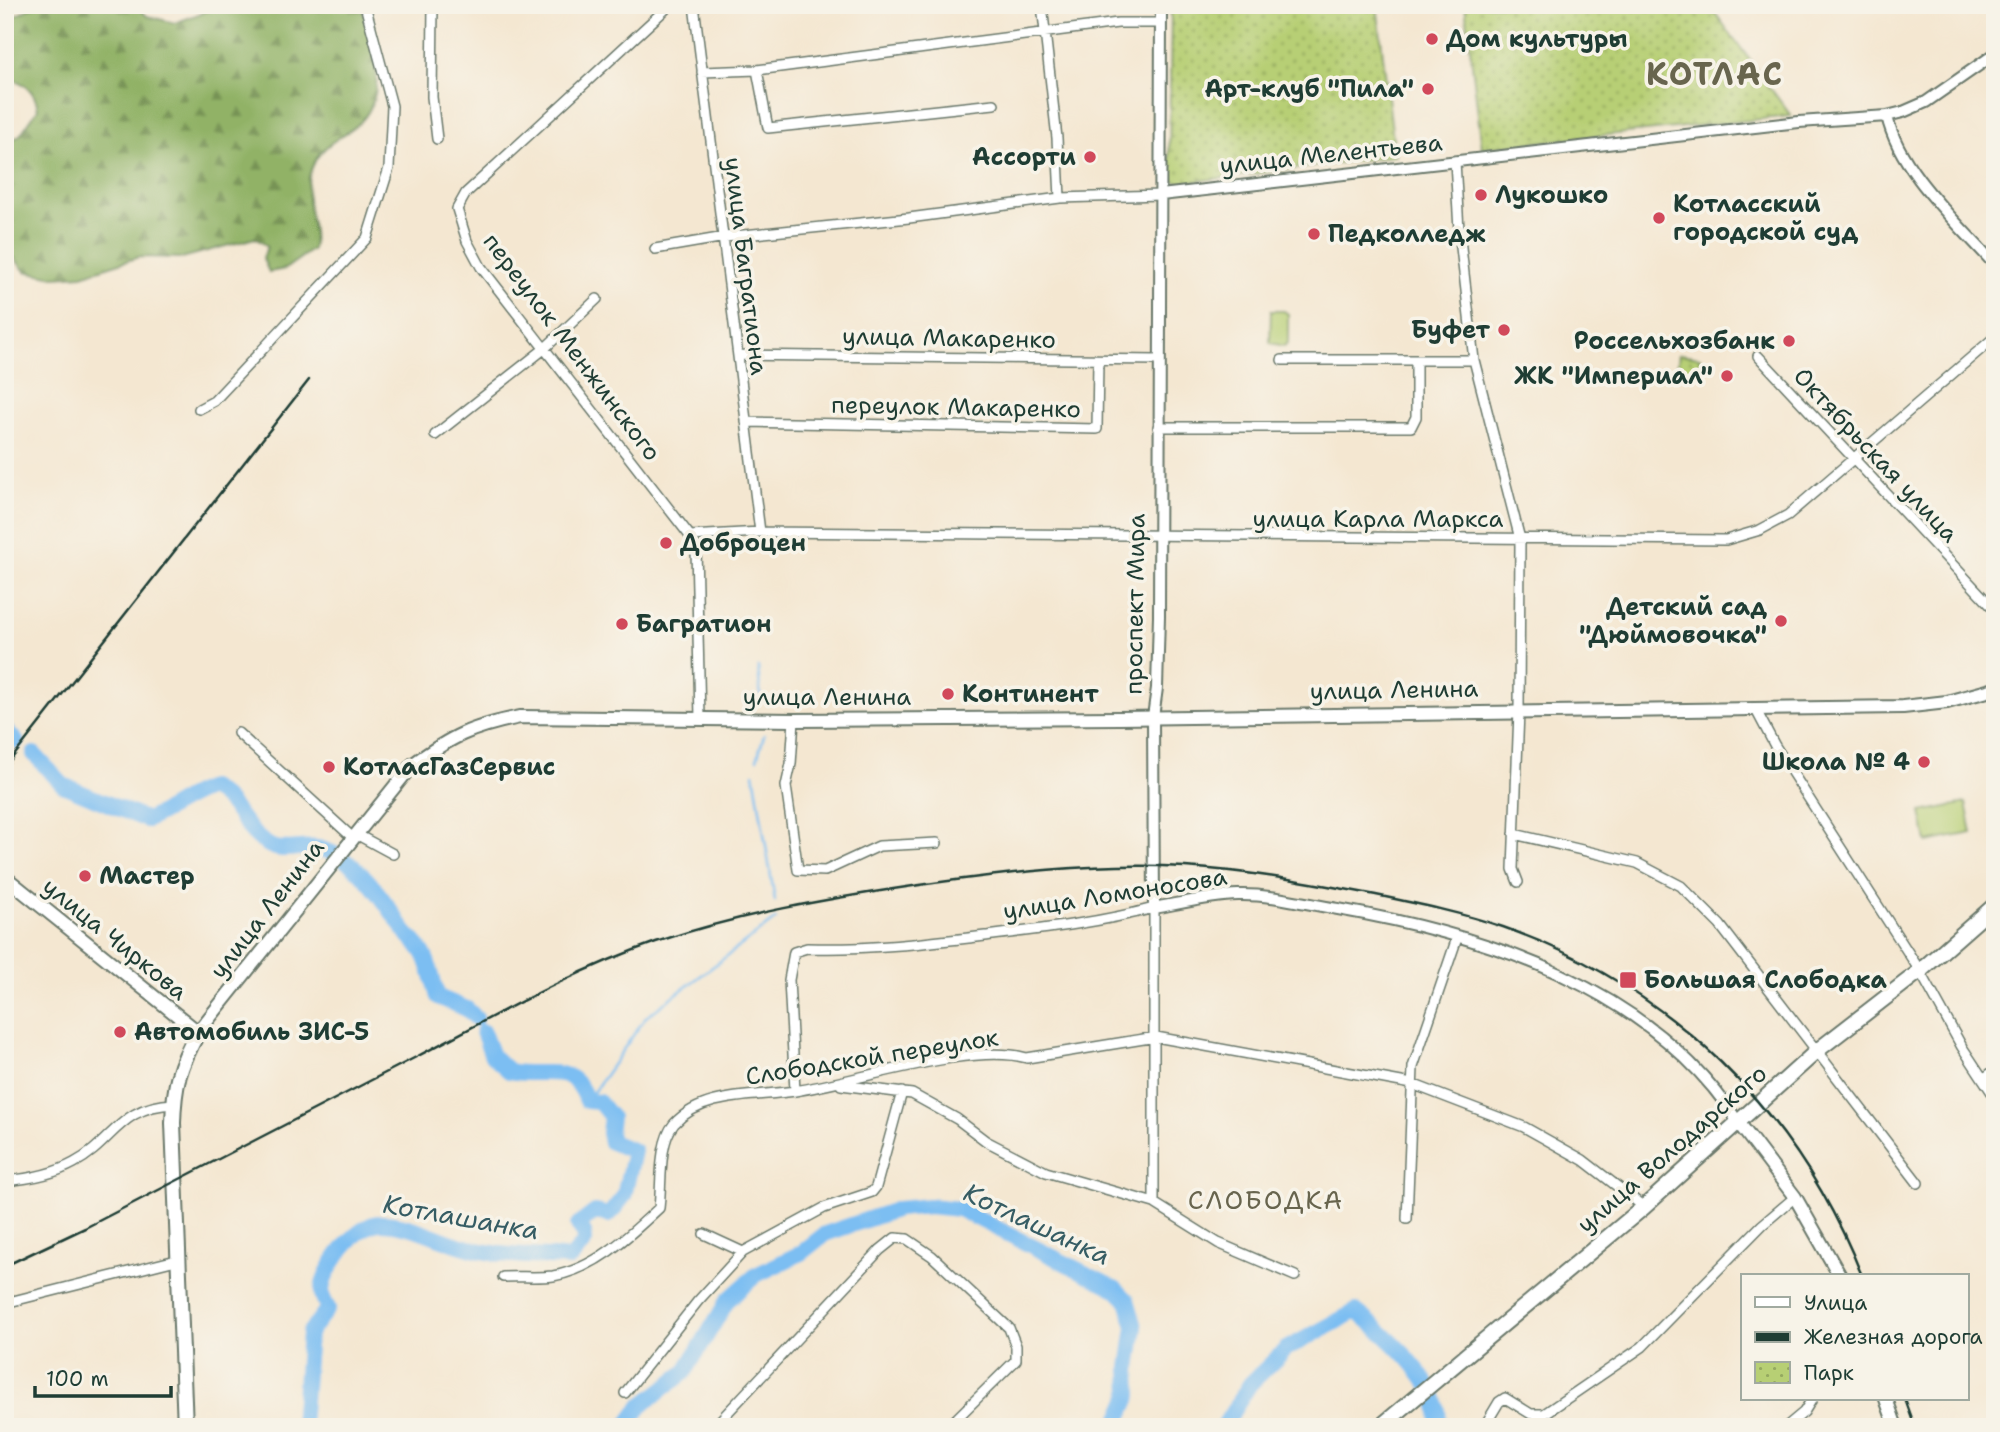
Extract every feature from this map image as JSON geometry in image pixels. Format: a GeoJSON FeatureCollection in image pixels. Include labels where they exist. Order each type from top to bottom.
{"type":"FeatureCollection","features":[{"type":"Feature","properties":{"kind":"main road","name":"улица Ленина"},"geometry":{"type":"LineString","coordinates":[[185,1427],[174,1104],[181,1062],[198,1032],[412,765],[453,736],[468,729],[520,717],[794,720],[1903,707],[1947,702],[1995,689]]}},
{"type":"Feature","properties":{"kind":"main road","name":"улица Чиркова"},"geometry":{"type":"LineString","coordinates":[[5,877],[198,1032]]}},
{"type":"Feature","properties":{"kind":"main road","name":"улица Володарского"},"geometry":{"type":"LineString","coordinates":[[1380,1427],[1644,1207],[1818,1050],[1920,971],[1995,905]]}},
{"type":"Feature","properties":{"kind":"main road","name":"улица Ломоносова"},"geometry":{"type":"LineString","coordinates":[[1738,1122],[1795,1196],[1839,1274]]}},
{"type":"Feature","properties":{"kind":"main road"},"geometry":{"type":"LineString","coordinates":[[1886,1400],[1896,1427]]}},
{"type":"Feature","properties":{"kind":"street"},"geometry":{"type":"LineString","coordinates":[[199,409],[214,401],[367,237],[389,168],[392,106],[365,5]]}},
{"type":"Feature","properties":{"kind":"street"},"geometry":{"type":"LineString","coordinates":[[433,5],[432,97],[437,139]]}},
{"type":"Feature","properties":{"kind":"street","name":"переулок Менжинского"},"geometry":{"type":"LineString","coordinates":[[670,5],[466,193],[457,209],[467,241],[481,267],[690,536]]}},
{"type":"Feature","properties":{"kind":"street","name":"улица Багратиона"},"geometry":{"type":"LineString","coordinates":[[694,5],[760,532]]}},
{"type":"Feature","properties":{"kind":"street"},"geometry":{"type":"LineString","coordinates":[[1042,5],[1060,198]]}},
{"type":"Feature","properties":{"kind":"street","name":"проспект Мира"},"geometry":{"type":"LineString","coordinates":[[1154,1203],[1156,1037],[1153,717],[1158,676],[1161,5]]}},
{"type":"Feature","properties":{"kind":"street"},"geometry":{"type":"LineString","coordinates":[[702,72],[757,70],[1118,23],[1161,23]]}},
{"type":"Feature","properties":{"kind":"street","name":"улица Мелентьева"},"geometry":{"type":"LineString","coordinates":[[655,249],[725,237],[909,218],[1060,198],[1161,195],[1799,122],[1887,116],[1926,102],[1995,54]]}},
{"type":"Feature","properties":{"kind":"street"},"geometry":{"type":"LineString","coordinates":[[757,70],[768,128],[994,104]]}},
{"type":"Feature","properties":{"kind":"street"},"geometry":{"type":"LineString","coordinates":[[1887,116],[1891,135],[1902,156],[1995,265]]}},
{"type":"Feature","properties":{"kind":"street"},"geometry":{"type":"LineString","coordinates":[[1454,162],[1474,360],[1520,539],[1519,711],[1513,869],[1518,882]]}},
{"type":"Feature","properties":{"kind":"street"},"geometry":{"type":"LineString","coordinates":[[435,435],[544,349],[597,299]]}},
{"type":"Feature","properties":{"kind":"street","name":"улица Карла Маркса"},"geometry":{"type":"LineString","coordinates":[[690,536],[760,532],[1727,540],[1753,533],[1788,515],[1995,337]]}},
{"type":"Feature","properties":{"kind":"street","name":"улица Макаренко"},"geometry":{"type":"LineString","coordinates":[[739,355],[1158,360]]}},
{"type":"Feature","properties":{"kind":"street","name":"Октябрьская улица"},"geometry":{"type":"LineString","coordinates":[[1758,356],[1995,610]]}},
{"type":"Feature","properties":{"kind":"street"},"geometry":{"type":"LineString","coordinates":[[1282,359],[1474,360]]}},
{"type":"Feature","properties":{"kind":"street","name":"переулок Макаренко"},"geometry":{"type":"LineString","coordinates":[[746,422],[1097,429],[1098,360]]}},
{"type":"Feature","properties":{"kind":"street"},"geometry":{"type":"LineString","coordinates":[[1158,427],[1411,427],[1416,417],[1416,360]]}},
{"type":"Feature","properties":{"kind":"street"},"geometry":{"type":"LineString","coordinates":[[690,536],[696,549],[700,718]]}},
{"type":"Feature","properties":{"kind":"street"},"geometry":{"type":"LineString","coordinates":[[1756,710],[1775,746],[1920,971],[1995,1097]]}},
{"type":"Feature","properties":{"kind":"street"},"geometry":{"type":"LineString","coordinates":[[794,720],[791,764],[786,786],[798,870],[825,871],[879,846],[937,843]]}},
{"type":"Feature","properties":{"kind":"street"},"geometry":{"type":"LineString","coordinates":[[237,733],[351,840],[393,854]]}},
{"type":"Feature","properties":{"kind":"street"},"geometry":{"type":"LineString","coordinates":[[1514,834],[1637,863],[1681,886],[1720,925],[1918,1183]]}},
{"type":"Feature","properties":{"kind":"street","name":"улица Ломоносова"},"geometry":{"type":"LineString","coordinates":[[795,1091],[789,980],[794,952],[807,948],[917,944],[1037,931],[1090,924],[1116,915],[1214,897],[1256,896],[1358,913],[1457,938],[1560,973],[1609,999],[1650,1028],[1688,1062],[1724,1101],[1738,1122]]}},
{"type":"Feature","properties":{"kind":"street"},"geometry":{"type":"LineString","coordinates":[[1408,1219],[1413,1067],[1457,938]]}},
{"type":"Feature","properties":{"kind":"street","name":"Слободской переулок"},"geometry":{"type":"LineString","coordinates":[[503,1277],[555,1276],[584,1266],[629,1236],[659,1208],[665,1145],[672,1126],[692,1109],[716,1100],[830,1085],[968,1056],[1013,1054],[1027,1058],[1156,1037],[1412,1084],[1524,1127],[1583,1160],[1644,1207]]}},
{"type":"Feature","properties":{"kind":"street"},"geometry":{"type":"LineString","coordinates":[[1983,1079],[1995,1070]]}},
{"type":"Feature","properties":{"kind":"street"},"geometry":{"type":"LineString","coordinates":[[830,1085],[902,1092],[923,1099],[986,1141],[1046,1172],[1154,1203],[1218,1243],[1295,1276]]}},
{"type":"Feature","properties":{"kind":"street"},"geometry":{"type":"LineString","coordinates":[[625,1393],[698,1301],[743,1252],[824,1208],[872,1192],[885,1161],[902,1092]]}},
{"type":"Feature","properties":{"kind":"street"},"geometry":{"type":"LineString","coordinates":[[5,1181],[28,1178],[74,1163],[138,1109],[174,1104]]}},
{"type":"Feature","properties":{"kind":"street"},"geometry":{"type":"LineString","coordinates":[[1484,1427],[1499,1402],[1505,1398],[1531,1414],[1544,1414],[1622,1364],[1795,1196]]}},
{"type":"Feature","properties":{"kind":"street"},"geometry":{"type":"LineString","coordinates":[[704,1234],[743,1252]]}},
{"type":"Feature","properties":{"kind":"street"},"geometry":{"type":"LineString","coordinates":[[714,1427],[880,1250],[895,1238],[907,1240],[932,1256],[1009,1328],[1016,1346],[1016,1360],[954,1425],[937,1427]]}},
{"type":"Feature","properties":{"kind":"street"},"geometry":{"type":"LineString","coordinates":[[5,1303],[180,1259]]}},
{"type":"Feature","properties":{"kind":"street"},"geometry":{"type":"LineString","coordinates":[[1786,1427],[1804,1412],[1811,1400]]}},
{"type":"Feature","properties":{"kind":"green space"},"geometry":{"type":"Polygon","coordinates":[[[36,5],[136,5],[147,16],[175,23],[222,5],[361,5],[374,51],[374,100],[367,114],[356,126],[328,145],[319,155],[310,173],[308,196],[313,249],[285,269],[269,272],[263,259],[267,246],[255,238],[182,258],[139,257],[82,275],[54,277],[25,271],[5,247],[5,144],[20,135],[38,109],[28,88],[5,79],[5,21],[36,5]]]}},
{"type":"Feature","properties":{"kind":"green space"},"geometry":{"type":"Polygon","coordinates":[[[1171,5],[1377,5],[1395,156],[1182,183],[1173,181],[1169,172],[1171,5]]]}},
{"type":"Feature","properties":{"kind":"green space"},"geometry":{"type":"Polygon","coordinates":[[[1465,5],[1709,5],[1791,116],[1482,148],[1465,5]]]}},
{"type":"Feature","properties":{"kind":"green space"},"geometry":{"type":"Polygon","coordinates":[[[1271,311],[1284,311],[1288,314],[1288,343],[1284,346],[1270,343],[1271,311]]]}},
{"type":"Feature","properties":{"kind":"green space"},"geometry":{"type":"Polygon","coordinates":[[[1679,354],[1700,357],[1698,374],[1677,371],[1679,354]]]}},
{"type":"Feature","properties":{"kind":"green space"},"geometry":{"type":"Polygon","coordinates":[[[1966,803],[1972,833],[1927,842],[1921,812],[1966,803]]]}},
{"type":"Feature","properties":{"kind":"waterway"},"geometry":{"type":"LineString","coordinates":[[758,667],[761,700]]}},
{"type":"Feature","properties":{"kind":"waterway","name":"Котлашанка"},"geometry":{"type":"LineString","coordinates":[[5,729],[16,741]]}},
{"type":"Feature","properties":{"kind":"waterway"},"geometry":{"type":"LineString","coordinates":[[757,759],[764,735]]}},
{"type":"Feature","properties":{"kind":"waterway","name":"Котлашанка"},"geometry":{"type":"LineString","coordinates":[[34,754],[63,785],[147,820],[210,788],[227,801],[253,833],[270,846],[281,849],[318,848],[345,860],[367,880],[423,952],[438,997],[467,1009],[476,1018]]}},
{"type":"Feature","properties":{"kind":"waterway"},"geometry":{"type":"LineString","coordinates":[[754,773],[775,901]]}},
{"type":"Feature","properties":{"kind":"waterway"},"geometry":{"type":"LineString","coordinates":[[587,1101],[646,1017],[776,919]]}},
{"type":"Feature","properties":{"kind":"waterway","name":"Котлашанка"},"geometry":{"type":"LineString","coordinates":[[302,1427],[309,1333],[328,1308],[322,1295],[323,1284],[334,1261],[361,1231],[371,1225],[391,1224],[481,1251],[571,1258],[585,1241],[584,1233],[578,1225],[595,1212],[609,1215],[624,1196],[634,1151],[611,1142],[611,1117],[599,1102],[587,1101],[581,1088],[565,1075],[509,1071],[492,1056],[483,1032]]}},
{"type":"Feature","properties":{"kind":"waterway","name":"Котлашанка"},"geometry":{"type":"LineString","coordinates":[[626,1427],[641,1406],[685,1372],[728,1300],[756,1275],[801,1253],[825,1234],[898,1209],[929,1206],[959,1209],[1116,1289],[1127,1300],[1135,1327],[1129,1368],[1130,1395],[1116,1427]]}},
{"type":"Feature","properties":{"kind":"waterway","name":"Котлашанка"},"geometry":{"type":"LineString","coordinates":[[1223,1427],[1250,1384],[1286,1349],[1356,1311],[1397,1347],[1424,1379],[1438,1411],[1437,1427]]}},
{"type":"Feature","properties":{"kind":"railway"},"geometry":{"type":"LineString","coordinates":[[5,767],[309,380]]}},
{"type":"Feature","properties":{"kind":"railway"},"geometry":{"type":"LineString","coordinates":[[5,1266],[85,1228],[535,995],[594,966],[656,942],[751,915],[880,891],[1049,870],[1151,866],[1233,871],[1281,878],[1456,913],[1503,927],[1564,952],[1621,984],[1673,1020],[1721,1062],[1764,1110],[1802,1161],[1835,1217],[1861,1274]]}},
{"type":"Feature","properties":{"kind":"railway"},"geometry":{"type":"LineString","coordinates":[[1905,1400],[1915,1427]]}},
{"type":"Feature","properties":{"kind":"place","name":"Дом культуры"},"geometry":{"type":"Point","coordinates":[1432,39]}},
{"type":"Feature","properties":{"kind":"place","name":"Арт-клуб \"Пила\""},"geometry":{"type":"Point","coordinates":[1428,89]}},
{"type":"Feature","properties":{"kind":"place","name":"Ассорти"},"geometry":{"type":"Point","coordinates":[1090,157]}},
{"type":"Feature","properties":{"kind":"place","name":"Лукошко"},"geometry":{"type":"Point","coordinates":[1481,195]}},
{"type":"Feature","properties":{"kind":"place","name":"Котласский городской суд"},"geometry":{"type":"Point","coordinates":[1659,218]}},
{"type":"Feature","properties":{"kind":"place","name":"Педколледж"},"geometry":{"type":"Point","coordinates":[1314,234]}},
{"type":"Feature","properties":{"kind":"place","name":"Буфет"},"geometry":{"type":"Point","coordinates":[1504,330]}},
{"type":"Feature","properties":{"kind":"place","name":"Россельхозбанк"},"geometry":{"type":"Point","coordinates":[1789,341]}},
{"type":"Feature","properties":{"kind":"place","name":"ЖК \"Империал\""},"geometry":{"type":"Point","coordinates":[1727,376]}},
{"type":"Feature","properties":{"kind":"place","name":"Доброцен"},"geometry":{"type":"Point","coordinates":[666,543]}},
{"type":"Feature","properties":{"kind":"place","name":"Детский сад \"Дюймовочка\""},"geometry":{"type":"Point","coordinates":[1781,621]}},
{"type":"Feature","properties":{"kind":"place","name":"Багратион"},"geometry":{"type":"Point","coordinates":[622,624]}},
{"type":"Feature","properties":{"kind":"place","name":"Континент"},"geometry":{"type":"Point","coordinates":[948,694]}},
{"type":"Feature","properties":{"kind":"place","name":"Школа № 4"},"geometry":{"type":"Point","coordinates":[1924,762]}},
{"type":"Feature","properties":{"kind":"place","name":"КотласГазСервис"},"geometry":{"type":"Point","coordinates":[329,767]}},
{"type":"Feature","properties":{"kind":"place","name":"Мастер"},"geometry":{"type":"Point","coordinates":[85,876]}},
{"type":"Feature","properties":{"kind":"place","name":"Большая Слободка"},"geometry":{"type":"Point","coordinates":[1628,980]}},
{"type":"Feature","properties":{"kind":"place","name":"Автомобиль ЗИС-5"},"geometry":{"type":"Point","coordinates":[120,1032]}},
{"type":"Feature","properties":{"kind":"district","name":"КОТЛАС"},"geometry":{"type":"Point","coordinates":[1715,74]}},
{"type":"Feature","properties":{"kind":"district","name":"СЛОБОДКА"},"geometry":{"type":"Point","coordinates":[1266,1200]}}]}
